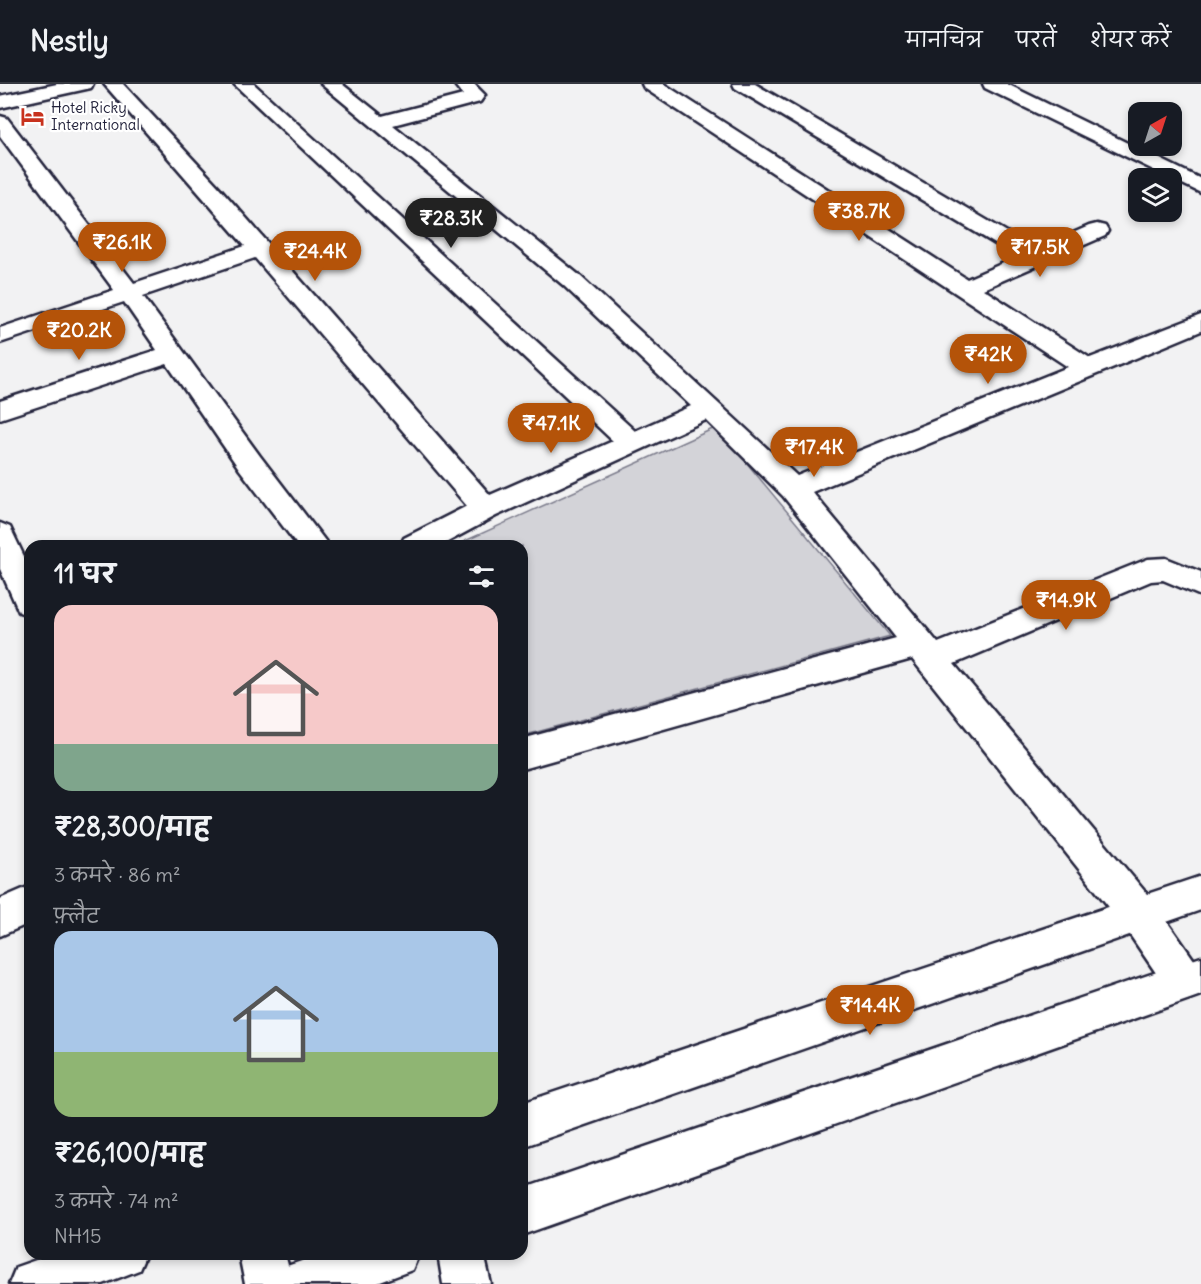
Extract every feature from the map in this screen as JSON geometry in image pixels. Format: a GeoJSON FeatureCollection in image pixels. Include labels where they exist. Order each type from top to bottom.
{"type":"FeatureCollection","features":[{"type":"Feature","properties":{"kind":"street"},"geometry":{"type":"LineString","coordinates":[[0,102],[84,84]]}},
{"type":"Feature","properties":{"kind":"street"},"geometry":{"type":"LineString","coordinates":[[113,84],[210,191],[486,509]]}},
{"type":"Feature","properties":{"kind":"street"},"geometry":{"type":"LineString","coordinates":[[243,84],[632,443]]}},
{"type":"Feature","properties":{"kind":"street"},"geometry":{"type":"LineString","coordinates":[[330,84],[571,280],[793,489],[1193,978],[528,1210]]}},
{"type":"Feature","properties":{"kind":"street"},"geometry":{"type":"LineString","coordinates":[[378,123],[473,98],[475,95],[463,84]]}},
{"type":"Feature","properties":{"kind":"street"},"geometry":{"type":"LineString","coordinates":[[651,84],[1087,368]]}},
{"type":"Feature","properties":{"kind":"street"},"geometry":{"type":"LineString","coordinates":[[742,84],[1035,258]]}},
{"type":"Feature","properties":{"kind":"street"},"geometry":{"type":"LineString","coordinates":[[992,84],[1201,187]]}},
{"type":"Feature","properties":{"kind":"street"},"geometry":{"type":"LineString","coordinates":[[0,122],[129,292],[250,463],[309,540]]}},
{"type":"Feature","properties":{"kind":"street"},"geometry":{"type":"LineString","coordinates":[[966,288],[1098,231]]}},
{"type":"Feature","properties":{"kind":"street"},"geometry":{"type":"LineString","coordinates":[[0,336],[259,249]]}},
{"type":"Feature","properties":{"kind":"street"},"geometry":{"type":"LineString","coordinates":[[793,489],[1201,322]]}},
{"type":"Feature","properties":{"kind":"street"},"geometry":{"type":"LineString","coordinates":[[0,410],[172,354]]}},
{"type":"Feature","properties":{"kind":"street"},"geometry":{"type":"LineString","coordinates":[[427,540],[486,509],[709,408]]}},
{"type":"Feature","properties":{"kind":"street"},"geometry":{"type":"LineString","coordinates":[[0,534],[24,590]]}},
{"type":"Feature","properties":{"kind":"street"},"geometry":{"type":"LineString","coordinates":[[528,752],[926,652],[1148,570],[1166,569],[1201,585]]}},
{"type":"Feature","properties":{"kind":"street"},"geometry":{"type":"LineString","coordinates":[[528,1123],[1201,893]]}},
{"type":"Feature","properties":{"kind":"street"},"geometry":{"type":"LineString","coordinates":[[0,918],[24,907]]}},
{"type":"Feature","properties":{"kind":"street"},"geometry":{"type":"LineString","coordinates":[[33,1284],[105,1260]]}},
{"type":"Feature","properties":{"kind":"street"},"geometry":{"type":"LineString","coordinates":[[263,1260],[269,1284]]}},
{"type":"Feature","properties":{"kind":"street"},"geometry":{"type":"LineString","coordinates":[[301,1284],[377,1260]]}},
{"type":"Feature","properties":{"kind":"street"},"geometry":{"type":"LineString","coordinates":[[462,1260],[467,1284]]}},
{"type":"Feature","properties":{"kind":"shaded area"},"geometry":{"type":"Polygon","coordinates":[[[717,427],[890,636],[528,734],[528,540],[467,540],[717,427]]]}},
{"type":"Feature","properties":{"kind":"place","name":"Hotel Ricky International"},"geometry":{"type":"Point","coordinates":[33,117]}}]}
